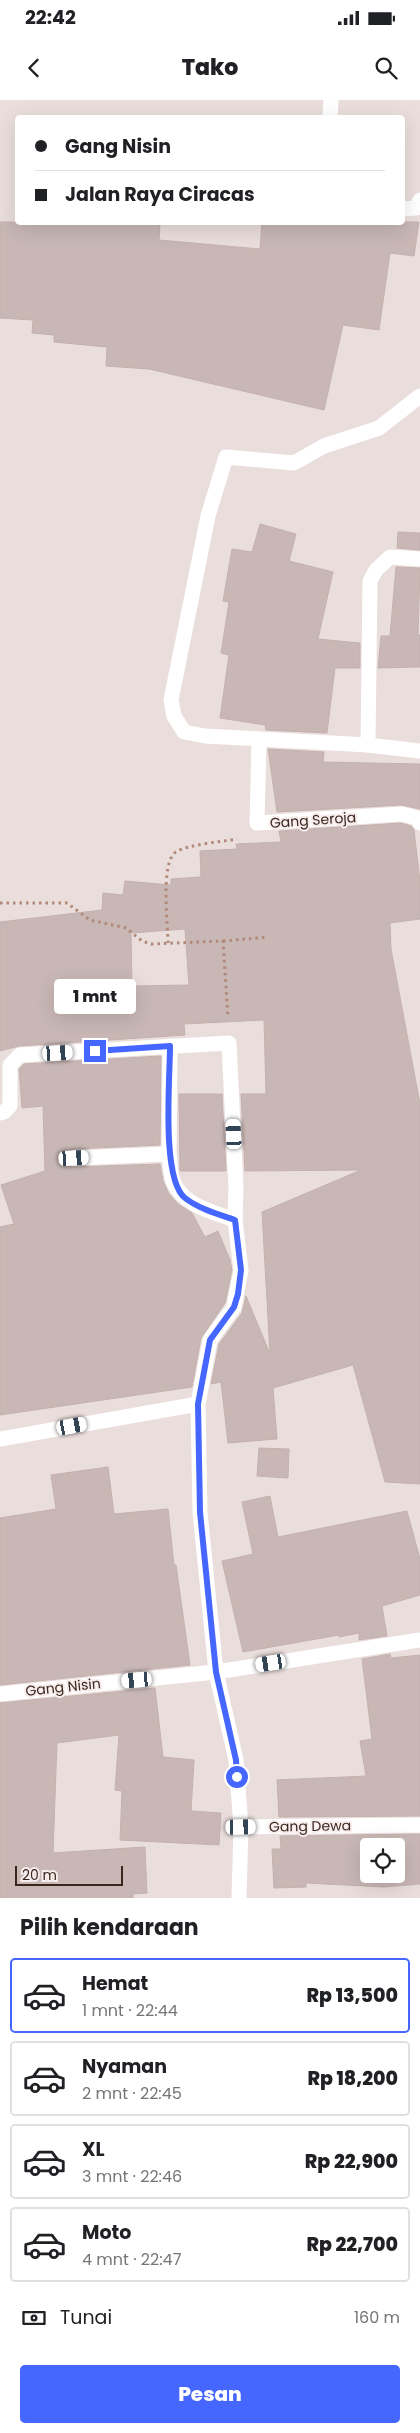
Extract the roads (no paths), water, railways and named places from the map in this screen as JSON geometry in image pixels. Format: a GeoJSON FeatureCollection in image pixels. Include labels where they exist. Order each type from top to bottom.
{"type":"FeatureCollection","features":[{"type":"Feature","properties":{"kind":"street"},"geometry":{"type":"LineString","coordinates":[[330,115],[331,100]]}},
{"type":"Feature","properties":{"kind":"street"},"geometry":{"type":"LineString","coordinates":[[405,209],[416,208],[420,200]]}},
{"type":"Feature","properties":{"kind":"street"},"geometry":{"type":"LineString","coordinates":[[420,396],[379,428],[324,446],[294,463],[226,457],[208,516],[171,700],[174,716],[184,732],[205,736],[368,745],[420,751]]}},
{"type":"Feature","properties":{"kind":"street"},"geometry":{"type":"LineString","coordinates":[[368,745],[370,582],[376,570],[390,557],[420,559]]}},
{"type":"Feature","properties":{"kind":"street","name":"Gang Seroja"},"geometry":{"type":"LineString","coordinates":[[259,739],[257,823],[402,814],[416,818],[420,823]]}},
{"type":"Feature","properties":{"kind":"street"},"geometry":{"type":"LineString","coordinates":[[0,1113],[10,1106],[10,1066],[20,1055],[229,1043],[236,1188],[235,1220],[241,1270],[238,1294],[234,1307],[210,1340],[198,1404],[200,1512],[216,1672],[236,1760],[241,1827],[239,1898]]}},
{"type":"Feature","properties":{"kind":"street"},"geometry":{"type":"LineString","coordinates":[[170,1046],[169,1154],[173,1181],[184,1197],[201,1208],[235,1220]]}},
{"type":"Feature","properties":{"kind":"street"},"geometry":{"type":"LineString","coordinates":[[74,1158],[169,1154]]}},
{"type":"Feature","properties":{"kind":"street"},"geometry":{"type":"LineString","coordinates":[[0,1439],[198,1404]]}},
{"type":"Feature","properties":{"kind":"street","name":"Gang Nisin"},"geometry":{"type":"LineString","coordinates":[[0,1694],[216,1672],[420,1640]]}},
{"type":"Feature","properties":{"kind":"street","name":"Gang Dewa"},"geometry":{"type":"LineString","coordinates":[[241,1827],[420,1825]]}}]}
